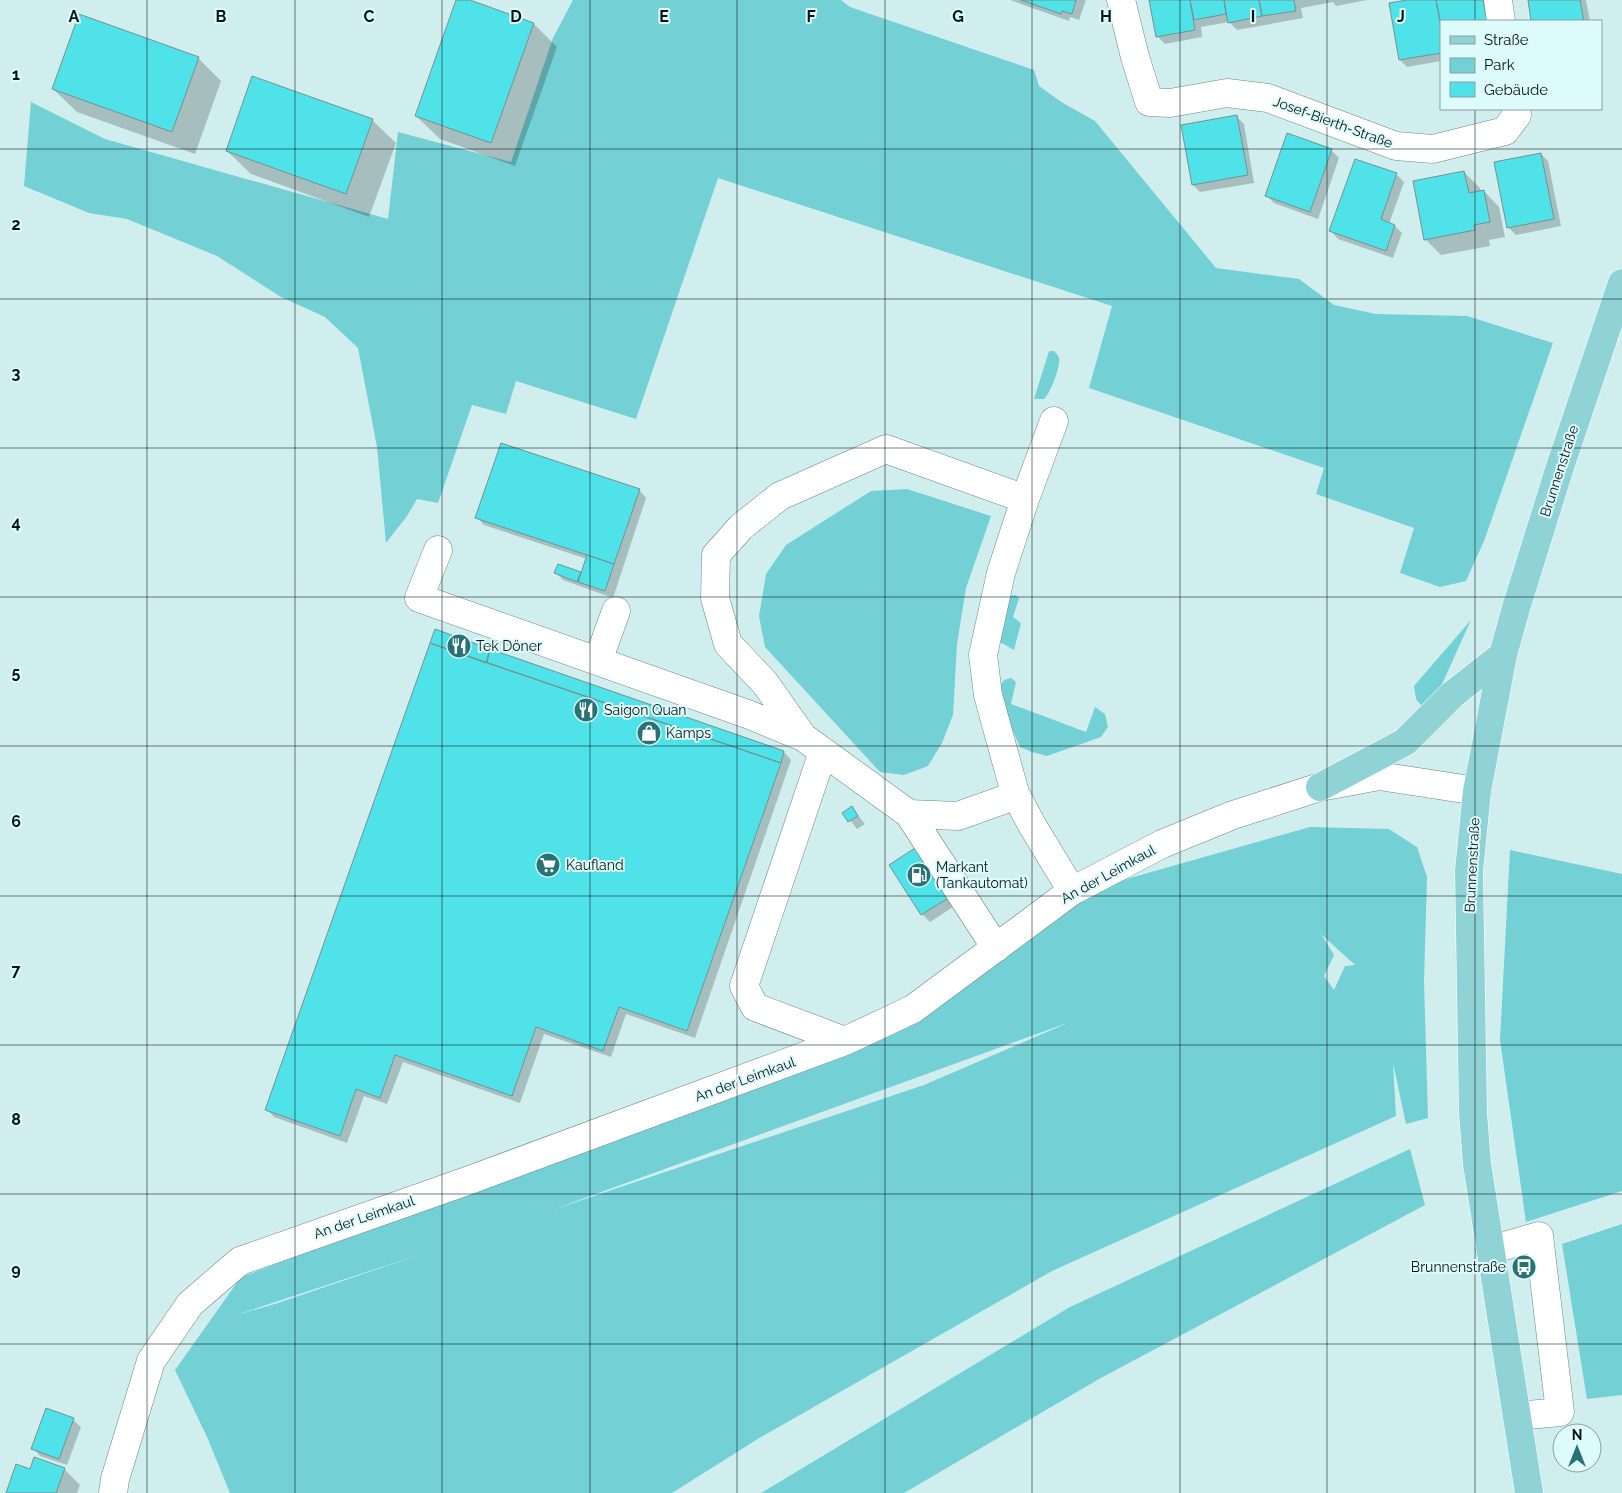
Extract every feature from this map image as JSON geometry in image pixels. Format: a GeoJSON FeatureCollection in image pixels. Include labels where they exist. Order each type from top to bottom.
{"type":"FeatureCollection","features":[{"type":"Feature","properties":{"kind":"main road","name":"Brunnenstraße"},"geometry":{"type":"LineString","coordinates":[[1529,1493],[1481,1195],[1473,1113],[1469,871],[1477,790],[1503,655],[1560,467],[1622,283]]}},
{"type":"Feature","properties":{"kind":"main road"},"geometry":{"type":"LineString","coordinates":[[1320,787],[1405,742],[1453,694],[1503,655]]}},
{"type":"Feature","properties":{"kind":"street","name":"Josef-Bierth-Straße"},"geometry":{"type":"LineString","coordinates":[[1121,0],[1135,57],[1149,102],[1170,103],[1227,93],[1268,98],[1396,146],[1433,149],[1505,131],[1517,115],[1516,110]]}},
{"type":"Feature","properties":{"kind":"street"},"geometry":{"type":"LineString","coordinates":[[1498,0],[1501,20]]}},
{"type":"Feature","properties":{"kind":"street"},"geometry":{"type":"LineString","coordinates":[[1054,421],[1025,499],[1001,573],[984,655],[988,695],[1015,793],[1032,826],[1072,891]]}},
{"type":"Feature","properties":{"kind":"street"},"geometry":{"type":"LineString","coordinates":[[813,744],[765,684],[728,644],[714,598],[716,555],[741,527],[780,496],[886,449],[1025,499]]}},
{"type":"Feature","properties":{"kind":"street"},"geometry":{"type":"LineString","coordinates":[[438,550],[420,598],[750,715],[813,744],[909,814],[996,948]]}},
{"type":"Feature","properties":{"kind":"street"},"geometry":{"type":"LineString","coordinates":[[598,661],[616,611]]}},
{"type":"Feature","properties":{"kind":"street"},"geometry":{"type":"LineString","coordinates":[[813,744],[744,986],[755,1007],[846,1041]]}},
{"type":"Feature","properties":{"kind":"street","name":"An der Leimkaul"},"geometry":{"type":"LineString","coordinates":[[113,1493],[115,1479],[151,1361],[190,1304],[240,1261],[495,1171],[846,1041],[913,1009],[1072,891],[1162,844],[1233,815],[1320,787],[1379,776],[1477,790]]}},
{"type":"Feature","properties":{"kind":"street"},"geometry":{"type":"LineString","coordinates":[[909,814],[958,816],[1002,800],[1015,793]]}},
{"type":"Feature","properties":{"kind":"street"},"geometry":{"type":"LineString","coordinates":[[1490,1250],[1539,1236],[1560,1412],[1517,1416]]}},
{"type":"Feature","properties":{"kind":"green space"},"geometry":{"type":"Polygon","coordinates":[[[573,0],[841,0],[850,7],[1034,70],[1039,86],[1063,103],[1095,121],[1216,268],[1299,279],[1334,305],[1376,314],[1467,316],[1553,343],[1484,541],[1466,581],[1440,587],[1400,573],[1414,528],[1316,494],[1324,468],[1089,388],[1112,306],[718,178],[636,419],[516,381],[506,414],[472,405],[438,503],[417,499],[407,516],[386,543],[377,447],[358,348],[325,317],[281,297],[217,256],[127,219],[89,213],[24,186],[31,102],[105,139],[388,219],[398,132],[511,162],[553,38],[573,0]]]}},
{"type":"Feature","properties":{"kind":"green space"},"geometry":{"type":"Polygon","coordinates":[[[1049,351],[1054,351],[1059,359],[1056,376],[1044,399],[1034,399],[1049,351]]]}},
{"type":"Feature","properties":{"kind":"green space"},"geometry":{"type":"Polygon","coordinates":[[[907,489],[991,516],[966,588],[957,644],[953,715],[942,743],[928,766],[904,775],[880,772],[765,647],[759,616],[766,574],[786,545],[871,491],[907,489]]]}},
{"type":"Feature","properties":{"kind":"green space"},"geometry":{"type":"Polygon","coordinates":[[[1015,595],[1019,598],[1013,617],[1021,623],[1014,650],[1000,642],[1010,596],[1015,595]]]}},
{"type":"Feature","properties":{"kind":"green space"},"geometry":{"type":"Polygon","coordinates":[[[1471,620],[1438,693],[1424,709],[1416,699],[1414,686],[1471,620]]]}},
{"type":"Feature","properties":{"kind":"green space"},"geometry":{"type":"Polygon","coordinates":[[[1011,678],[1016,682],[1011,704],[1086,732],[1095,707],[1105,714],[1108,727],[1101,737],[1047,756],[1020,747],[1008,720],[1000,686],[1004,680],[1011,678]]]}},
{"type":"Feature","properties":{"kind":"green space"},"geometry":{"type":"Polygon","coordinates":[[[1310,827],[1389,829],[1417,847],[1427,877],[1424,982],[1428,1118],[1406,1124],[1393,1063],[1396,1116],[1052,1271],[761,1437],[672,1493],[230,1493],[207,1437],[175,1370],[241,1277],[894,1034],[1102,886],[1310,827]],[[1321,934],[1334,955],[1324,976],[1334,990],[1345,966],[1355,965],[1321,934]],[[1070,1022],[549,1211],[924,1085],[1070,1022]],[[427,1252],[233,1316],[278,1303],[427,1252]]]}},
{"type":"Feature","properties":{"kind":"green space"},"geometry":{"type":"Polygon","coordinates":[[[1510,850],[1622,874],[1622,1191],[1526,1222],[1500,1040],[1510,850]]]}},
{"type":"Feature","properties":{"kind":"green space"},"geometry":{"type":"Polygon","coordinates":[[[1410,1149],[1425,1205],[1099,1379],[904,1493],[761,1493],[1070,1307],[1410,1149]]]}},
{"type":"Feature","properties":{"kind":"green space"},"geometry":{"type":"Polygon","coordinates":[[[1622,1224],[1622,1395],[1587,1399],[1562,1244],[1622,1224]]]}},
{"type":"Feature","properties":{"kind":"building"},"geometry":{"type":"Polygon","coordinates":[[[456,0],[470,0],[534,23],[491,143],[415,116],[456,0]]]}},
{"type":"Feature","properties":{"kind":"building"},"geometry":{"type":"Polygon","coordinates":[[[1021,0],[1076,0],[1072,14],[1062,11],[1061,14],[1021,0]]]}},
{"type":"Feature","properties":{"kind":"building"},"geometry":{"type":"Polygon","coordinates":[[[1149,0],[1190,0],[1195,30],[1156,37],[1149,0]]]}},
{"type":"Feature","properties":{"kind":"building"},"geometry":{"type":"Polygon","coordinates":[[[1190,0],[1224,0],[1226,14],[1194,20],[1190,0]]]}},
{"type":"Feature","properties":{"kind":"building"},"geometry":{"type":"Polygon","coordinates":[[[1224,0],[1259,0],[1262,16],[1228,23],[1224,0]]]}},
{"type":"Feature","properties":{"kind":"building"},"geometry":{"type":"Polygon","coordinates":[[[1259,0],[1294,0],[1296,11],[1262,16],[1259,0]]]}},
{"type":"Feature","properties":{"kind":"building"},"geometry":{"type":"Polygon","coordinates":[[[1407,0],[1436,0],[1440,21],[1440,53],[1399,60],[1389,3],[1407,0]]]}},
{"type":"Feature","properties":{"kind":"building"},"geometry":{"type":"Polygon","coordinates":[[[1436,0],[1483,0],[1487,20],[1440,21],[1436,0]]]}},
{"type":"Feature","properties":{"kind":"building"},"geometry":{"type":"Polygon","coordinates":[[[1528,0],[1580,0],[1584,20],[1531,20],[1528,0]]]}},
{"type":"Feature","properties":{"kind":"building"},"geometry":{"type":"Polygon","coordinates":[[[79,14],[199,57],[172,132],[52,89],[79,14]]]}},
{"type":"Feature","properties":{"kind":"building"},"geometry":{"type":"Polygon","coordinates":[[[252,76],[373,119],[346,194],[226,151],[252,76]]]}},
{"type":"Feature","properties":{"kind":"building"},"geometry":{"type":"Polygon","coordinates":[[[1237,115],[1248,175],[1192,185],[1181,125],[1237,115]]]}},
{"type":"Feature","properties":{"kind":"building"},"geometry":{"type":"Polygon","coordinates":[[[1287,133],[1332,149],[1310,212],[1265,196],[1287,133]]]}},
{"type":"Feature","properties":{"kind":"building"},"geometry":{"type":"Polygon","coordinates":[[[1541,153],[1554,219],[1507,228],[1494,162],[1541,153]]]}},
{"type":"Feature","properties":{"kind":"building"},"geometry":{"type":"Polygon","coordinates":[[[1355,159],[1397,173],[1381,219],[1395,225],[1386,251],[1329,231],[1355,159]]]}},
{"type":"Feature","properties":{"kind":"building"},"geometry":{"type":"Polygon","coordinates":[[[1464,171],[1469,193],[1484,190],[1490,222],[1474,225],[1475,230],[1424,240],[1413,181],[1464,171]]]}},
{"type":"Feature","properties":{"kind":"building"},"geometry":{"type":"Polygon","coordinates":[[[501,443],[640,489],[614,564],[475,518],[501,443]]]}},
{"type":"Feature","properties":{"kind":"building"},"geometry":{"type":"Polygon","coordinates":[[[587,555],[614,564],[605,591],[578,582],[587,555]]]}},
{"type":"Feature","properties":{"kind":"building"},"geometry":{"type":"Polygon","coordinates":[[[558,564],[581,572],[577,582],[554,573],[558,564]]]}},
{"type":"Feature","properties":{"kind":"building"},"geometry":{"type":"Polygon","coordinates":[[[435,629],[490,649],[486,663],[430,643],[435,629]]]}},
{"type":"Feature","properties":{"kind":"building","name":"Kaufland"},"geometry":{"type":"Polygon","coordinates":[[[430,643],[781,763],[687,1031],[619,1007],[603,1051],[536,1027],[512,1096],[395,1055],[380,1098],[356,1089],[340,1136],[265,1110],[430,643]]]}},
{"type":"Feature","properties":{"kind":"building"},"geometry":{"type":"Polygon","coordinates":[[[490,649],[784,751],[781,763],[487,663],[490,649]]]}},
{"type":"Feature","properties":{"kind":"building"},"geometry":{"type":"Polygon","coordinates":[[[852,806],[858,816],[848,822],[842,813],[852,806]]]}},
{"type":"Feature","properties":{"kind":"building"},"geometry":{"type":"Polygon","coordinates":[[[918,846],[950,897],[921,915],[889,865],[918,846]]]}},
{"type":"Feature","properties":{"kind":"building"},"geometry":{"type":"Polygon","coordinates":[[[46,1408],[74,1418],[59,1459],[31,1449],[46,1408]]]}},
{"type":"Feature","properties":{"kind":"building"},"geometry":{"type":"Polygon","coordinates":[[[34,1457],[65,1468],[56,1493],[6,1493],[16,1464],[30,1469],[34,1457]]]}},
{"type":"Feature","properties":{"kind":"place","name":"Tek Döner"},"geometry":{"type":"Point","coordinates":[459,646]}},
{"type":"Feature","properties":{"kind":"place","name":"Saigon Quan"},"geometry":{"type":"Point","coordinates":[586,710]}},
{"type":"Feature","properties":{"kind":"place","name":"Kamps"},"geometry":{"type":"Point","coordinates":[649,733]}},
{"type":"Feature","properties":{"kind":"place","name":"Kaufland"},"geometry":{"type":"Point","coordinates":[548,865]}},
{"type":"Feature","properties":{"kind":"place","name":"Markant (Tankautomat)"},"geometry":{"type":"Point","coordinates":[919,875]}},
{"type":"Feature","properties":{"kind":"place","name":"Brunnenstraße"},"geometry":{"type":"Point","coordinates":[1524,1267]}}]}
